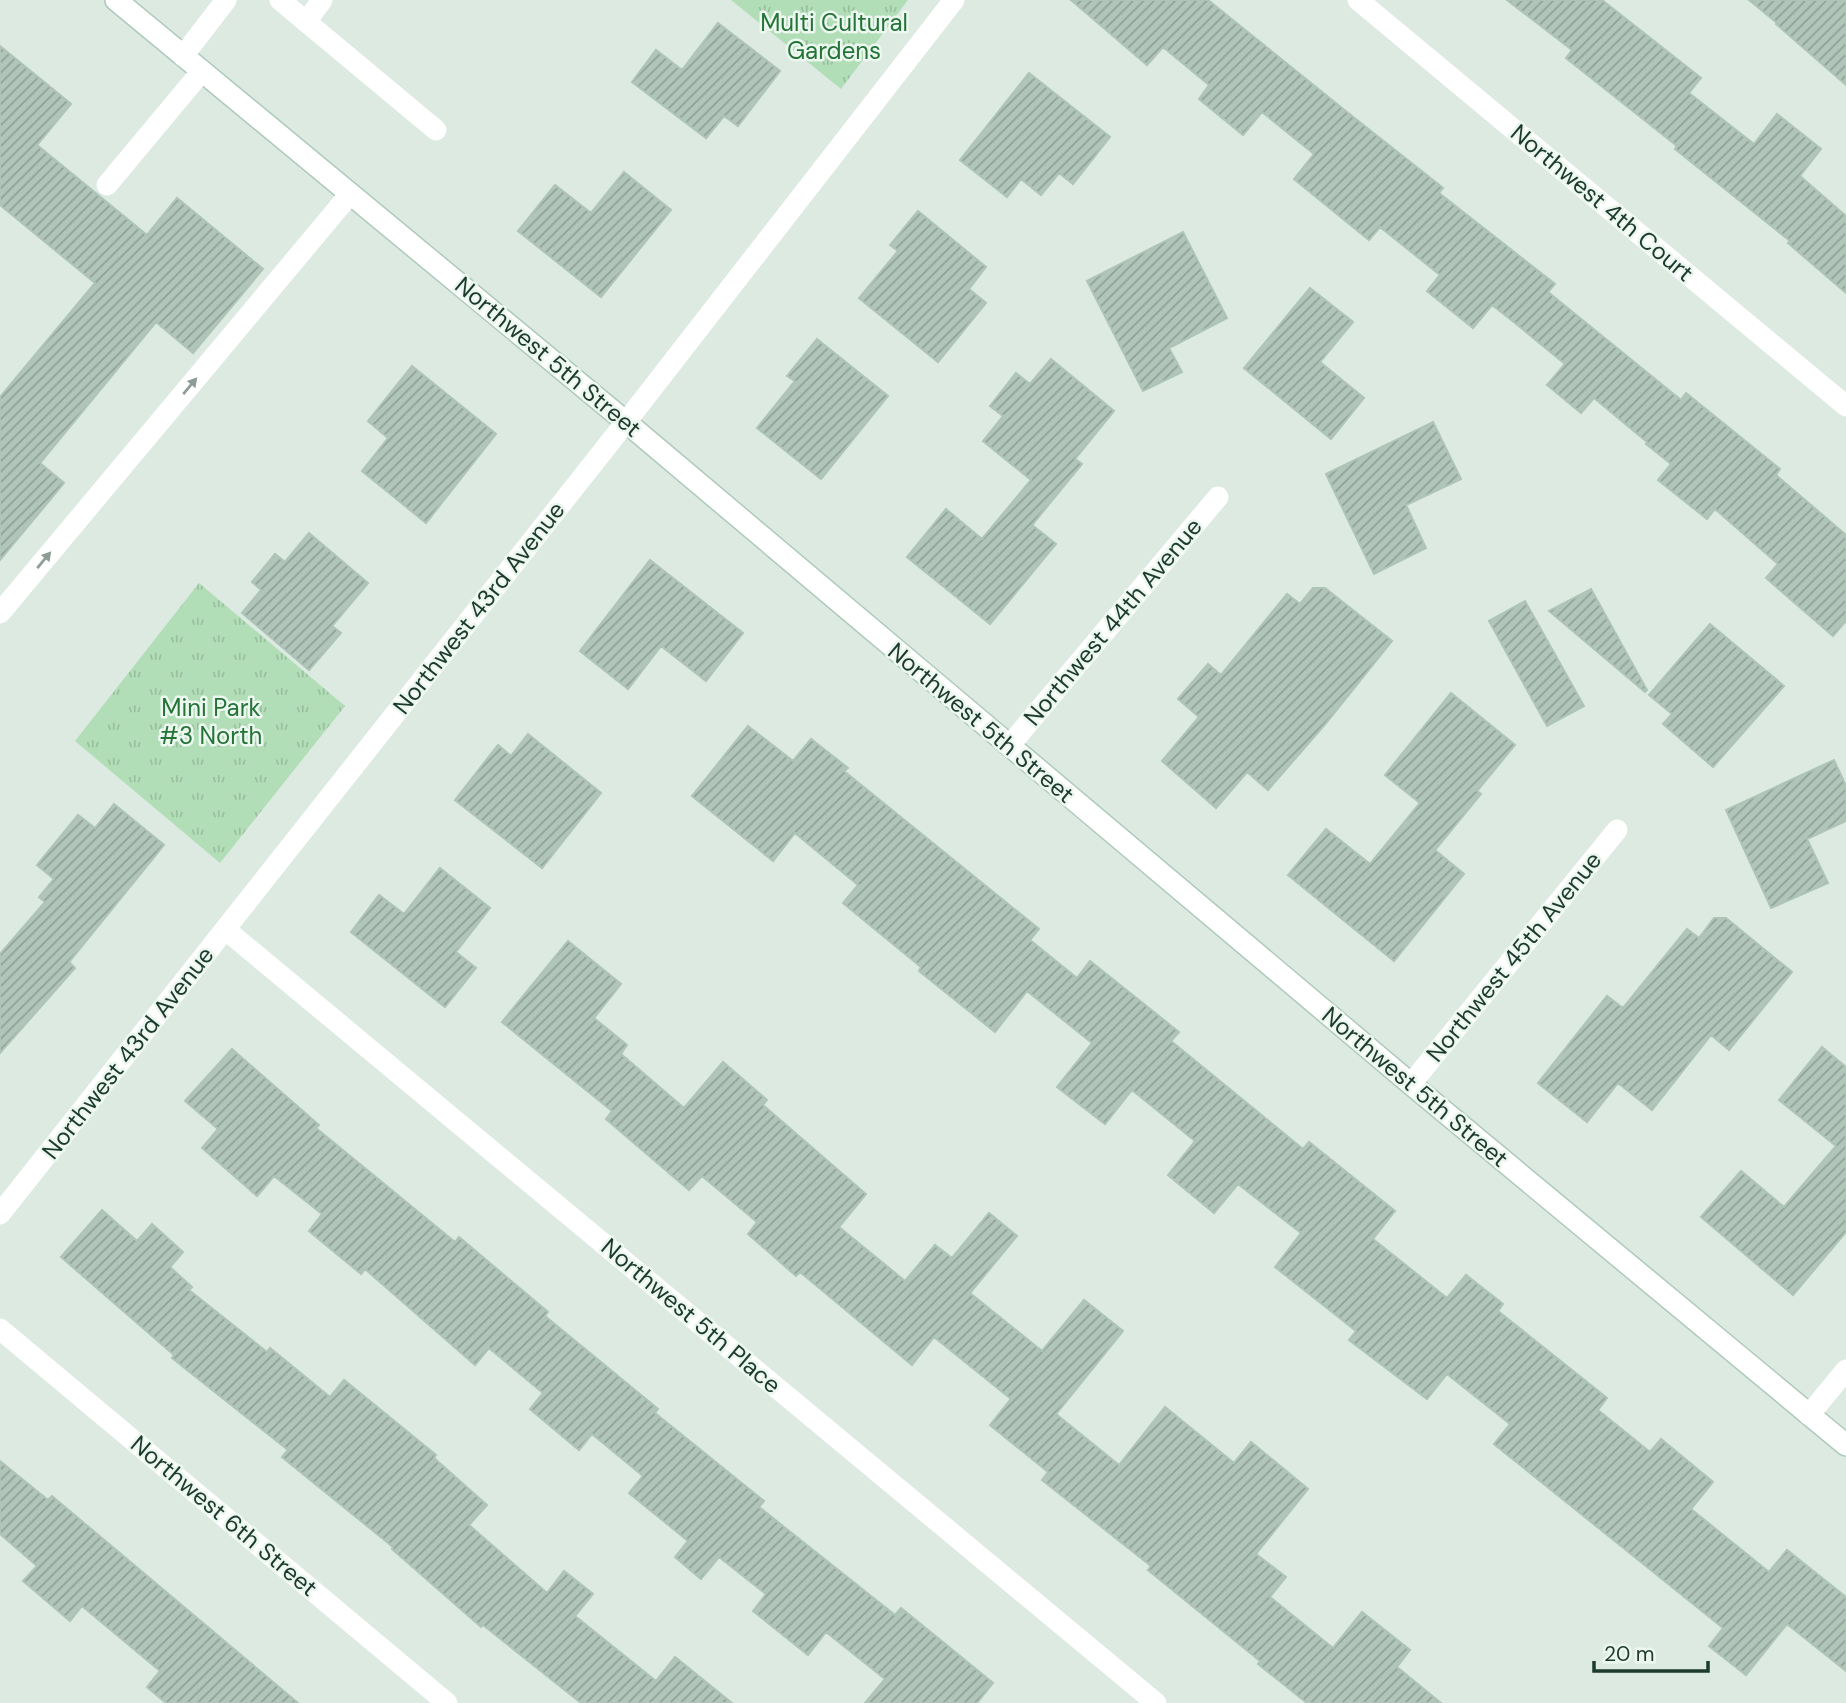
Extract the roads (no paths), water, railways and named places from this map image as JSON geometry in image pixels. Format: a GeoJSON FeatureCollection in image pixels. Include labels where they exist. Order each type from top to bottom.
{"type":"FeatureCollection","features":[{"type":"Feature","properties":{"kind":"street","name":"Northwest 5th Street"},"geometry":{"type":"LineString","coordinates":[[116,0],[626,422],[1410,1084],[1846,1446]]}},
{"type":"Feature","properties":{"kind":"street"},"geometry":{"type":"LineString","coordinates":[[183,55],[226,0]]}},
{"type":"Feature","properties":{"kind":"street"},"geometry":{"type":"LineString","coordinates":[[280,0],[436,130]]}},
{"type":"Feature","properties":{"kind":"street"},"geometry":{"type":"LineString","coordinates":[[306,22],[322,0]]}},
{"type":"Feature","properties":{"kind":"street","name":"Northwest 43rd Avenue"},"geometry":{"type":"LineString","coordinates":[[0,1214],[626,422],[954,0]]}},
{"type":"Feature","properties":{"kind":"street","name":"Northwest 4th Court"},"geometry":{"type":"LineString","coordinates":[[1358,0],[1846,406]]}},
{"type":"Feature","properties":{"kind":"street"},"geometry":{"type":"LineString","coordinates":[[107,185],[202,71]]}},
{"type":"Feature","properties":{"kind":"street"},"geometry":{"type":"LineString","coordinates":[[0,612],[351,194]]}},
{"type":"Feature","properties":{"kind":"street","name":"Northwest 44th Avenue"},"geometry":{"type":"LineString","coordinates":[[1009,746],[1218,497]]}},
{"type":"Feature","properties":{"kind":"street","name":"Northwest 45th Avenue"},"geometry":{"type":"LineString","coordinates":[[1410,1084],[1617,830]]}},
{"type":"Feature","properties":{"kind":"street","name":"Northwest 5th Place"},"geometry":{"type":"LineString","coordinates":[[226,930],[1156,1703]]}},
{"type":"Feature","properties":{"kind":"street","name":"Northwest 6th Street"},"geometry":{"type":"LineString","coordinates":[[0,1329],[447,1703]]}},
{"type":"Feature","properties":{"kind":"street"},"geometry":{"type":"LineString","coordinates":[[1809,1415],[1846,1370]]}},
{"type":"Feature","properties":{"kind":"park label","name":"Multi Cultural Gardens"},"geometry":{"type":"Point","coordinates":[834,37]}},
{"type":"Feature","properties":{"kind":"park label","name":"Mini Park #3 North"},"geometry":{"type":"Point","coordinates":[211,722]}}]}
